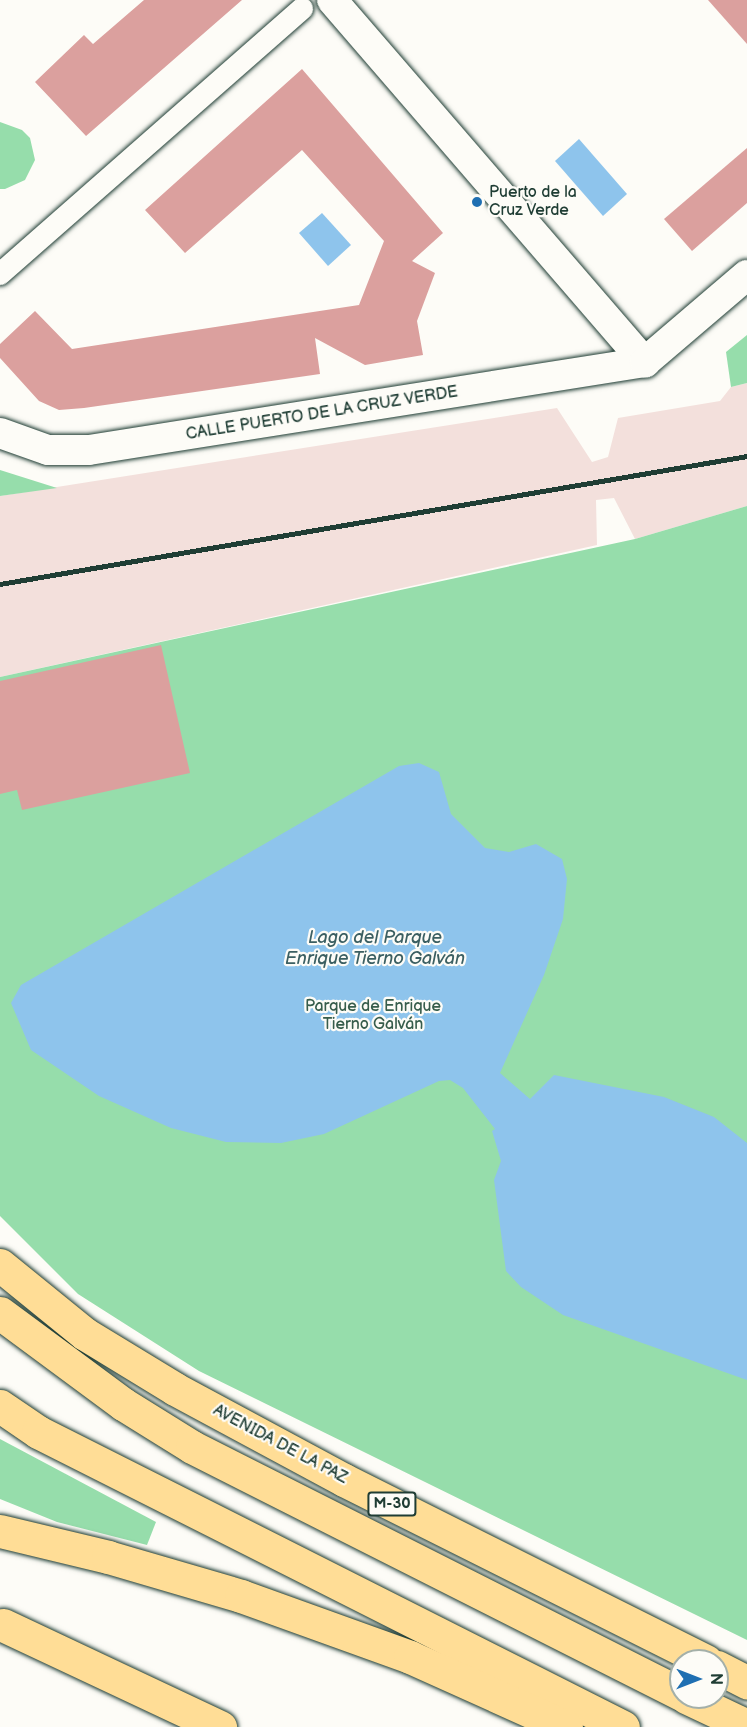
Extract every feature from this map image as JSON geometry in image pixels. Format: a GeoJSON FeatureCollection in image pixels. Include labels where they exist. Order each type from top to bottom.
{"type":"FeatureCollection","features":[{"type":"Feature","properties":{"kind":"highway","name":"AVENIDA DE LA PAZ"},"geometry":{"type":"LineString","coordinates":[[0,1265],[85,1334],[174,1389],[344,1480],[682,1649]]}},
{"type":"Feature","properties":{"kind":"highway"},"geometry":{"type":"LineString","coordinates":[[0,1313],[123,1404],[192,1447],[669,1688]]}},
{"type":"Feature","properties":{"kind":"highway"},"geometry":{"type":"LineString","coordinates":[[0,1406],[38,1432],[623,1727]]}},
{"type":"Feature","properties":{"kind":"highway"},"geometry":{"type":"LineString","coordinates":[[0,1531],[108,1557],[241,1596],[410,1657],[566,1727]]}},
{"type":"Feature","properties":{"kind":"highway"},"geometry":{"type":"LineString","coordinates":[[2,1624],[52,1661],[170,1727]]}},
{"type":"Feature","properties":{"kind":"highway"},"geometry":{"type":"LineString","coordinates":[[2,1624],[220,1727]]}},
{"type":"Feature","properties":{"kind":"highway"},"geometry":{"type":"LineString","coordinates":[[729,1672],[747,1682]]}},
{"type":"Feature","properties":{"kind":"highway"},"geometry":{"type":"LineString","coordinates":[[711,1709],[747,1726]]}},
{"type":"Feature","properties":{"kind":"street"},"geometry":{"type":"LineString","coordinates":[[332,0],[645,362],[747,275]]}},
{"type":"Feature","properties":{"kind":"street"},"geometry":{"type":"LineString","coordinates":[[0,274],[302,9]]}},
{"type":"Feature","properties":{"kind":"street","name":"CALLE PUERTO DE LA CRUZ VERDE"},"geometry":{"type":"LineString","coordinates":[[0,433],[48,450],[89,450],[645,362]]}},
{"type":"Feature","properties":{"kind":"shaded area"},"geometry":{"type":"Polygon","coordinates":[[[747,383],[747,506],[635,539],[614,498],[596,500],[597,545],[0,677],[0,496],[557,408],[592,462],[608,457],[618,418],[720,401],[731,387],[747,383]]]}},
{"type":"Feature","properties":{"kind":"green space"},"geometry":{"type":"Polygon","coordinates":[[[0,122],[22,130],[30,138],[35,160],[25,180],[5,189],[0,189],[0,122]]]}},
{"type":"Feature","properties":{"kind":"green space"},"geometry":{"type":"Polygon","coordinates":[[[747,335],[747,383],[731,387],[726,352],[747,335]]]}},
{"type":"Feature","properties":{"kind":"green space"},"geometry":{"type":"Polygon","coordinates":[[[0,470],[57,488],[0,496],[0,470]]]}},
{"type":"Feature","properties":{"kind":"green space","name":"Parque de Enrique Tierno Galván"},"geometry":{"type":"Polygon","coordinates":[[[747,506],[747,1640],[199,1371],[78,1294],[0,1216],[0,677],[635,539],[747,506]]]}},
{"type":"Feature","properties":{"kind":"green space"},"geometry":{"type":"Polygon","coordinates":[[[0,1439],[156,1522],[147,1545],[57,1522],[0,1499],[0,1439]]]}},
{"type":"Feature","properties":{"kind":"water"},"geometry":{"type":"Polygon","coordinates":[[[579,139],[627,194],[603,216],[555,161],[579,139]]]}},
{"type":"Feature","properties":{"kind":"water"},"geometry":{"type":"Polygon","coordinates":[[[322,213],[351,245],[328,266],[299,233],[322,213]]]}},
{"type":"Feature","properties":{"kind":"water","name":"Lago del Parque Enrique Tierno Galván"},"geometry":{"type":"Polygon","coordinates":[[[419,763],[439,772],[451,814],[485,848],[509,852],[536,844],[562,859],[567,879],[563,919],[544,975],[500,1073],[530,1099],[554,1075],[664,1097],[714,1117],[747,1143],[747,1380],[563,1315],[521,1287],[506,1271],[494,1180],[501,1161],[492,1131],[495,1129],[463,1088],[450,1080],[439,1081],[324,1134],[281,1143],[226,1142],[171,1128],[99,1096],[31,1050],[11,1003],[21,985],[399,766],[419,763]]]}},
{"type":"Feature","properties":{"kind":"building"},"geometry":{"type":"Polygon","coordinates":[[[144,0],[242,0],[86,136],[35,82],[84,35],[93,44],[144,0]]]}},
{"type":"Feature","properties":{"kind":"building"},"geometry":{"type":"Polygon","coordinates":[[[708,0],[747,0],[747,44],[708,0]]]}},
{"type":"Feature","properties":{"kind":"building"},"geometry":{"type":"Polygon","coordinates":[[[302,69],[443,233],[412,261],[435,273],[417,321],[423,355],[365,365],[315,338],[320,374],[84,408],[59,410],[39,401],[0,358],[0,344],[35,311],[72,349],[359,305],[384,241],[302,150],[185,253],[145,210],[302,69]]]}},
{"type":"Feature","properties":{"kind":"building"},"geometry":{"type":"Polygon","coordinates":[[[747,148],[747,203],[692,251],[664,219],[747,148]]]}},
{"type":"Feature","properties":{"kind":"building"},"geometry":{"type":"Polygon","coordinates":[[[161,645],[190,773],[22,810],[17,790],[0,794],[0,681],[161,645]]]}},
{"type":"Feature","properties":{"kind":"railway"},"geometry":{"type":"LineString","coordinates":[[0,584],[747,456]]}},
{"type":"Feature","properties":{"kind":"place","name":"Puerto de la Cruz Verde"},"geometry":{"type":"Point","coordinates":[477,202]}}]}
